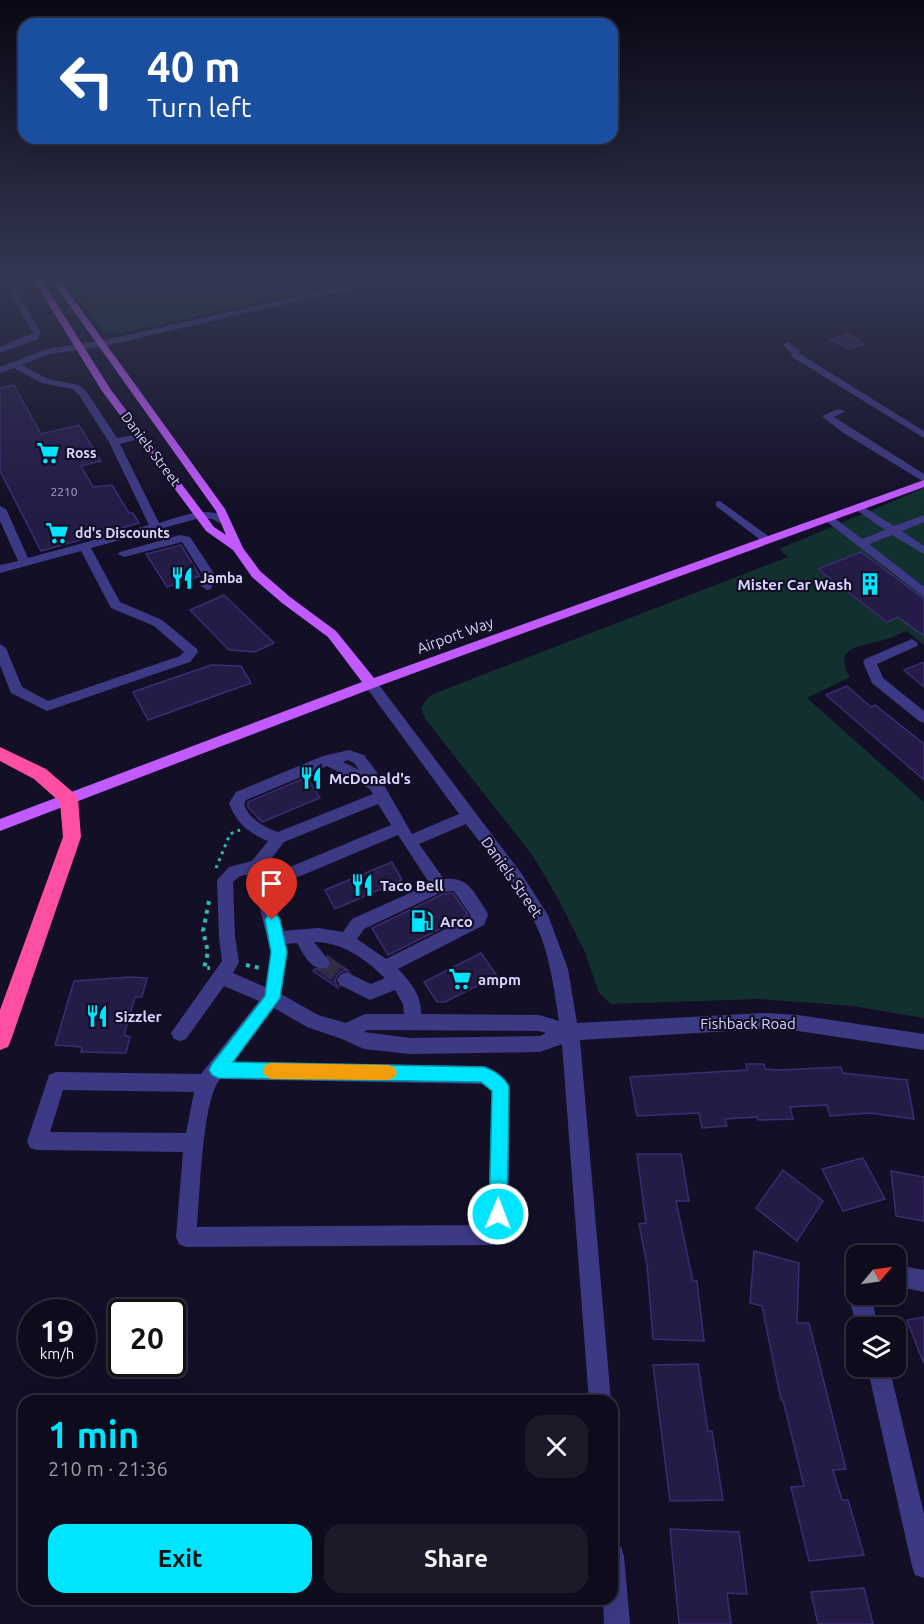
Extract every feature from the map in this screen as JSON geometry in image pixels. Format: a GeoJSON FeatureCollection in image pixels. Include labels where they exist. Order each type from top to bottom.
{"type":"FeatureCollection","features":[{"type":"Feature","properties":{"kind":"highway"},"geometry":{"type":"LineString","coordinates":[[0,753],[40,774],[69,799],[72,837],[0,1040]]}},
{"type":"Feature","properties":{"kind":"main road","name":"Daniels Street"},"geometry":{"type":"LineString","coordinates":[[83,355],[107,391],[210,529],[237,548]]}},
{"type":"Feature","properties":{"kind":"main road","name":"Daniels Street"},"geometry":{"type":"LineString","coordinates":[[108,355],[221,511],[237,548],[256,574],[286,600],[332,634],[371,684]]}},
{"type":"Feature","properties":{"kind":"main road","name":"Airport Way"},"geometry":{"type":"LineString","coordinates":[[0,825],[371,684],[924,481]]}},
{"type":"Feature","properties":{"kind":"street"},"geometry":{"type":"LineString","coordinates":[[0,370],[56,355]]}},
{"type":"Feature","properties":{"kind":"street"},"geometry":{"type":"LineString","coordinates":[[795,355],[924,435]]}},
{"type":"Feature","properties":{"kind":"street"},"geometry":{"type":"LineString","coordinates":[[0,378],[19,366]]}},
{"type":"Feature","properties":{"kind":"street"},"geometry":{"type":"LineString","coordinates":[[19,366],[45,381],[75,387],[83,393],[114,442],[155,527]]}},
{"type":"Feature","properties":{"kind":"street"},"geometry":{"type":"LineString","coordinates":[[841,411],[827,416],[924,481]]}},
{"type":"Feature","properties":{"kind":"street"},"geometry":{"type":"LineString","coordinates":[[114,442],[142,435]]}},
{"type":"Feature","properties":{"kind":"street"},"geometry":{"type":"LineString","coordinates":[[720,504],[768,540]]}},
{"type":"Feature","properties":{"kind":"street"},"geometry":{"type":"LineString","coordinates":[[858,507],[924,551]]}},
{"type":"Feature","properties":{"kind":"street"},"geometry":{"type":"LineString","coordinates":[[0,510],[24,562]]}},
{"type":"Feature","properties":{"kind":"street"},"geometry":{"type":"LineString","coordinates":[[0,569],[200,515],[215,516],[226,523]]}},
{"type":"Feature","properties":{"kind":"street"},"geometry":{"type":"LineString","coordinates":[[828,518],[924,593]]}},
{"type":"Feature","properties":{"kind":"street"},"geometry":{"type":"LineString","coordinates":[[861,543],[923,520]]}},
{"type":"Feature","properties":{"kind":"street"},"geometry":{"type":"LineString","coordinates":[[124,554],[180,538],[186,539],[209,575],[207,586]]}},
{"type":"Feature","properties":{"kind":"street"},"geometry":{"type":"LineString","coordinates":[[0,648],[16,690],[47,706],[185,659],[192,652],[158,623],[115,605],[85,547]]}},
{"type":"Feature","properties":{"kind":"street"},"geometry":{"type":"LineString","coordinates":[[912,643],[870,662],[876,680],[924,718]]}},
{"type":"Feature","properties":{"kind":"street","name":"Daniels Street"},"geometry":{"type":"LineString","coordinates":[[371,684],[515,878],[542,920],[559,969],[570,1032],[600,1395]]}},
{"type":"Feature","properties":{"kind":"street"},"geometry":{"type":"LineString","coordinates":[[279,838],[261,834],[239,813],[236,803],[241,796],[328,760],[350,754],[359,759],[400,828],[440,886]]}},
{"type":"Feature","properties":{"kind":"street"},"geometry":{"type":"LineString","coordinates":[[180,1033],[231,962],[227,937],[225,880],[235,871],[257,866],[279,838],[368,801],[380,792]]}},
{"type":"Feature","properties":{"kind":"street"},"geometry":{"type":"LineString","coordinates":[[409,842],[469,816]]}},
{"type":"Feature","properties":{"kind":"street"},"geometry":{"type":"LineString","coordinates":[[263,885],[400,828]]}},
{"type":"Feature","properties":{"kind":"street"},"geometry":{"type":"LineString","coordinates":[[194,1143],[37,1141],[56,1081],[211,1077],[409,1073],[484,1075],[501,1087],[498,1235],[186,1236],[194,1143],[211,1077],[272,998],[279,952],[257,866]]}},
{"type":"Feature","properties":{"kind":"street"},"geometry":{"type":"LineString","coordinates":[[346,942],[358,924],[440,886],[459,885],[480,915],[478,920],[384,968]]}},
{"type":"Feature","properties":{"kind":"street"},"geometry":{"type":"LineString","coordinates":[[277,938],[328,936],[346,942],[384,968],[398,981],[412,1001],[412,1022]]}},
{"type":"Feature","properties":{"kind":"street"},"geometry":{"type":"LineString","coordinates":[[302,937],[312,954],[322,962]]}},
{"type":"Feature","properties":{"kind":"street","name":"Fishback Road"},"geometry":{"type":"LineString","coordinates":[[220,976],[272,998],[313,1021],[347,1032],[364,1041],[410,1046],[540,1044],[570,1032],[766,1021],[798,1023],[924,1042]]}},
{"type":"Feature","properties":{"kind":"street"},"geometry":{"type":"LineString","coordinates":[[346,980],[370,992],[398,981]]}},
{"type":"Feature","properties":{"kind":"street","name":"Fishback Road"},"geometry":{"type":"LineString","coordinates":[[347,1032],[365,1022],[412,1022],[539,1023],[570,1032]]}},
{"type":"Feature","properties":{"kind":"street"},"geometry":{"type":"LineString","coordinates":[[409,1073],[410,1046]]}},
{"type":"Feature","properties":{"kind":"street"},"geometry":{"type":"LineString","coordinates":[[906,1278],[924,1281]]}},
{"type":"Feature","properties":{"kind":"street"},"geometry":{"type":"LineString","coordinates":[[881,1377],[924,1566]]}},
{"type":"Feature","properties":{"kind":"street"},"geometry":{"type":"LineString","coordinates":[[616,1605],[617,1624]]}},
{"type":"Feature","properties":{"kind":"green space"},"geometry":{"type":"Polygon","coordinates":[[[924,488],[924,645],[906,631],[852,649],[844,659],[850,677],[807,698],[924,802],[924,1018],[853,1006],[759,999],[611,1004],[599,993],[585,952],[559,900],[533,856],[426,720],[421,709],[426,700],[433,694],[788,557],[779,549],[924,488]]]}},
{"type":"Feature","properties":{"kind":"building"},"geometry":{"type":"Polygon","coordinates":[[[14,385],[41,434],[79,425],[101,461],[81,466],[93,487],[112,485],[129,513],[133,513],[139,523],[41,551],[0,471],[0,388],[14,385]]]}},
{"type":"Feature","properties":{"kind":"building"},"geometry":{"type":"Polygon","coordinates":[[[181,545],[200,576],[167,587],[146,554],[181,545]]]}},
{"type":"Feature","properties":{"kind":"building","name":"Mister Car Wash"},"geometry":{"type":"Polygon","coordinates":[[[861,552],[924,599],[924,636],[898,617],[887,622],[818,569],[861,552]]]}},
{"type":"Feature","properties":{"kind":"building"},"geometry":{"type":"Polygon","coordinates":[[[224,595],[274,643],[255,652],[229,650],[190,610],[224,595]]]}},
{"type":"Feature","properties":{"kind":"building"},"geometry":{"type":"Polygon","coordinates":[[[924,662],[924,687],[904,670],[924,662]]]}},
{"type":"Feature","properties":{"kind":"building"},"geometry":{"type":"Polygon","coordinates":[[[211,665],[241,666],[251,683],[148,720],[133,692],[211,665]]]}},
{"type":"Feature","properties":{"kind":"building"},"geometry":{"type":"Polygon","coordinates":[[[847,686],[871,707],[875,705],[924,744],[924,780],[826,695],[847,686]]]}},
{"type":"Feature","properties":{"kind":"building"},"geometry":{"type":"Polygon","coordinates":[[[307,777],[320,798],[262,822],[248,807],[248,802],[307,777]]]}},
{"type":"Feature","properties":{"kind":"building"},"geometry":{"type":"Polygon","coordinates":[[[392,862],[402,880],[335,909],[325,890],[392,862]]]}},
{"type":"Feature","properties":{"kind":"building","name":"Arco"},"geometry":{"type":"Polygon","coordinates":[[[453,893],[468,915],[388,955],[372,928],[443,894],[453,893]]]}},
{"type":"Feature","properties":{"kind":"building","name":"ampm"},"geometry":{"type":"Polygon","coordinates":[[[481,953],[497,976],[445,1002],[437,1002],[424,982],[481,953]]]}},
{"type":"Feature","properties":{"kind":"building"},"geometry":{"type":"Polygon","coordinates":[[[329,958],[349,971],[345,970],[338,974],[335,981],[338,988],[313,971],[330,968],[332,963],[329,958]]]}},
{"type":"Feature","properties":{"kind":"building","name":"Sizzler"},"geometry":{"type":"Polygon","coordinates":[[[147,978],[142,997],[135,997],[124,1035],[130,1037],[126,1053],[81,1052],[82,1047],[55,1045],[74,981],[147,978]]]}},
{"type":"Feature","properties":{"kind":"building"},"geometry":{"type":"Polygon","coordinates":[[[746,1064],[764,1064],[765,1069],[781,1070],[841,1067],[843,1073],[907,1080],[914,1119],[870,1113],[830,1116],[827,1105],[790,1107],[793,1119],[758,1120],[757,1117],[725,1119],[727,1126],[702,1128],[699,1113],[637,1116],[630,1077],[747,1070],[746,1064]]]}},
{"type":"Feature","properties":{"kind":"building"},"geometry":{"type":"Polygon","coordinates":[[[637,1154],[681,1154],[689,1201],[676,1201],[693,1281],[697,1281],[704,1341],[653,1339],[647,1265],[639,1224],[646,1223],[637,1154]]]}},
{"type":"Feature","properties":{"kind":"building"},"geometry":{"type":"Polygon","coordinates":[[[863,1158],[885,1199],[843,1211],[822,1169],[863,1158]]]}},
{"type":"Feature","properties":{"kind":"building"},"geometry":{"type":"Polygon","coordinates":[[[783,1170],[823,1201],[797,1241],[756,1208],[783,1170]]]}},
{"type":"Feature","properties":{"kind":"building"},"geometry":{"type":"Polygon","coordinates":[[[891,1171],[924,1177],[924,1221],[896,1216],[891,1171]]]}},
{"type":"Feature","properties":{"kind":"building"},"geometry":{"type":"Polygon","coordinates":[[[754,1251],[799,1263],[797,1323],[809,1323],[846,1469],[833,1470],[842,1500],[848,1500],[864,1555],[809,1561],[791,1487],[804,1486],[783,1400],[781,1400],[762,1306],[750,1303],[754,1251]]]}},
{"type":"Feature","properties":{"kind":"building"},"geometry":{"type":"Polygon","coordinates":[[[924,1317],[924,1362],[923,1362],[907,1320],[924,1317]]]}},
{"type":"Feature","properties":{"kind":"building"},"geometry":{"type":"Polygon","coordinates":[[[698,1364],[708,1431],[712,1431],[723,1500],[670,1501],[653,1365],[698,1364]]]}},
{"type":"Feature","properties":{"kind":"building"},"geometry":{"type":"Polygon","coordinates":[[[670,1529],[739,1532],[747,1594],[727,1593],[731,1624],[679,1624],[670,1529]]]}},
{"type":"Feature","properties":{"kind":"building"},"geometry":{"type":"Polygon","coordinates":[[[864,1588],[873,1624],[818,1624],[811,1592],[864,1588]]]}},
{"type":"Feature","properties":{"kind":"tunnel"},"geometry":{"type":"LineString","coordinates":[[322,962],[346,980]]}},
{"type":"Feature","properties":{"kind":"slow traffic"},"geometry":{"type":"LineString","coordinates":[[271,1071],[388,1073]]}},
{"type":"Feature","properties":{"kind":"place","name":"Ross"},"geometry":{"type":"Point","coordinates":[48,453]}},
{"type":"Feature","properties":{"kind":"place","name":"dd's Discounts"},"geometry":{"type":"Point","coordinates":[57,533]}},
{"type":"Feature","properties":{"kind":"place","name":"Jamba"},"geometry":{"type":"Point","coordinates":[182,578]}},
{"type":"Feature","properties":{"kind":"place","name":"Mister Car Wash"},"geometry":{"type":"Point","coordinates":[870,584]}},
{"type":"Feature","properties":{"kind":"place","name":"McDonald's"},"geometry":{"type":"Point","coordinates":[311,778]}},
{"type":"Feature","properties":{"kind":"place","name":"Taco Bell"},"geometry":{"type":"Point","coordinates":[362,885]}},
{"type":"Feature","properties":{"kind":"place","name":"Arco"},"geometry":{"type":"Point","coordinates":[422,921]}},
{"type":"Feature","properties":{"kind":"place","name":"ampm"},"geometry":{"type":"Point","coordinates":[460,979]}},
{"type":"Feature","properties":{"kind":"place","name":"Sizzler"},"geometry":{"type":"Point","coordinates":[97,1016]}},
{"type":"Feature","properties":{"kind":"route"},"geometry":{"type":"LineString","coordinates":[[272,920],[279,952],[272,998],[218,1070],[484,1075],[501,1087],[498,1214]]}}]}
